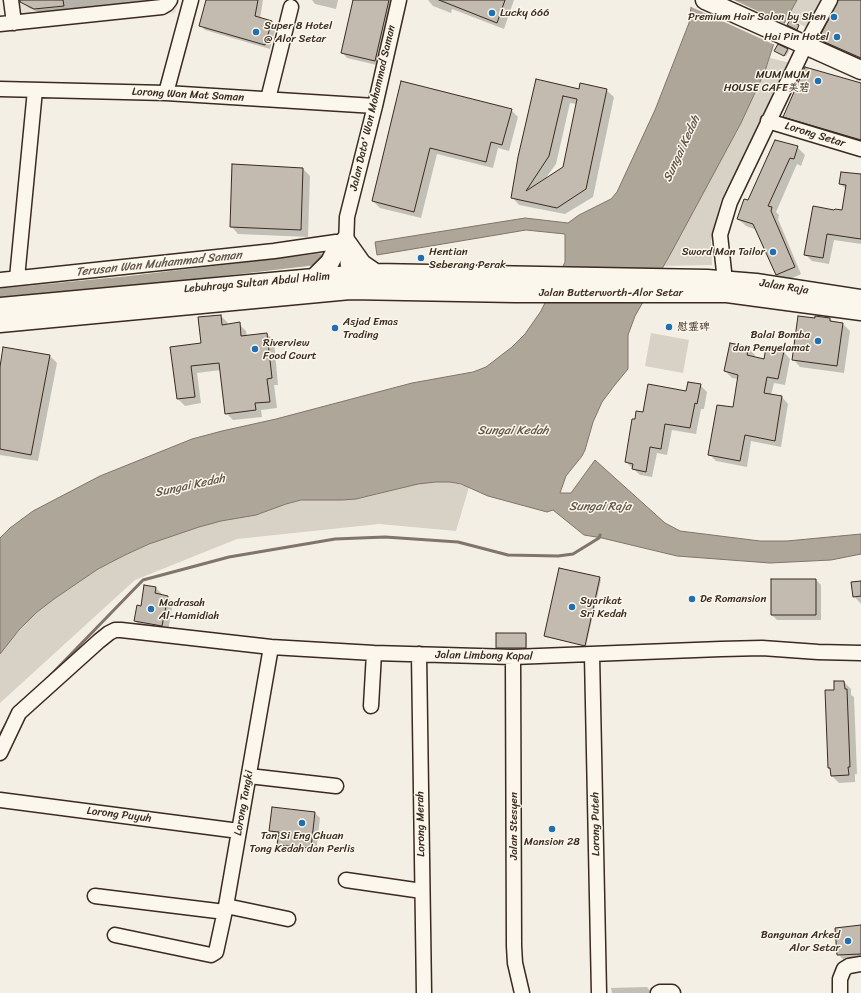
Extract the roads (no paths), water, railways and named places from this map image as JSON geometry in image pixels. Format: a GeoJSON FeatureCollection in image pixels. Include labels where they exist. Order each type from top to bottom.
{"type":"FeatureCollection","features":[{"type":"Feature","properties":{"kind":"main road"},"geometry":{"type":"LineString","coordinates":[[705,0],[800,44],[861,70]]}},
{"type":"Feature","properties":{"kind":"main road"},"geometry":{"type":"LineString","coordinates":[[314,278],[330,262],[339,244],[375,273]]}},
{"type":"Feature","properties":{"kind":"main road","name":"Lebuhraya Sultan Abdul Halim"},"geometry":{"type":"LineString","coordinates":[[0,307],[314,278],[344,283],[375,273],[515,284]]}},
{"type":"Feature","properties":{"kind":"main road","name":"Lebuhraya Sultan Abdul Halim"},"geometry":{"type":"LineString","coordinates":[[0,323],[344,283],[515,284]]}},
{"type":"Feature","properties":{"kind":"main road","name":"Jalan Raja"},"geometry":{"type":"LineString","coordinates":[[707,286],[756,283],[861,299]]}},
{"type":"Feature","properties":{"kind":"main road","name":"Jalan Butterworth-Alor Setar"},"geometry":{"type":"LineString","coordinates":[[515,284],[707,286]]}},
{"type":"Feature","properties":{"kind":"main road","name":"Jalan Raja"},"geometry":{"type":"LineString","coordinates":[[726,286],[861,311]]}},
{"type":"Feature","properties":{"kind":"street"},"geometry":{"type":"LineString","coordinates":[[11,0],[7,23],[162,8],[170,0]]}},
{"type":"Feature","properties":{"kind":"street"},"geometry":{"type":"LineString","coordinates":[[166,93],[191,0]]}},
{"type":"Feature","properties":{"kind":"street","name":"Jalan Dato' Wan Mohammad Saman"},"geometry":{"type":"LineString","coordinates":[[344,283],[346,257],[339,244],[375,106],[399,0]]}},
{"type":"Feature","properties":{"kind":"street"},"geometry":{"type":"LineString","coordinates":[[726,286],[720,235],[730,202],[768,121],[800,44],[830,0]]}},
{"type":"Feature","properties":{"kind":"street"},"geometry":{"type":"LineString","coordinates":[[268,99],[291,7]]}},
{"type":"Feature","properties":{"kind":"street","name":"Lorong Wan Mat Saman"},"geometry":{"type":"LineString","coordinates":[[0,89],[166,93],[375,106]]}},
{"type":"Feature","properties":{"kind":"street"},"geometry":{"type":"LineString","coordinates":[[17,278],[35,90]]}},
{"type":"Feature","properties":{"kind":"street","name":"Lorong Setar"},"geometry":{"type":"LineString","coordinates":[[768,121],[861,149]]}},
{"type":"Feature","properties":{"kind":"street"},"geometry":{"type":"LineString","coordinates":[[0,280],[339,244]]}},
{"type":"Feature","properties":{"kind":"street","name":"Jalan Limbong Kapal"},"geometry":{"type":"LineString","coordinates":[[0,753],[20,713],[109,633],[115,630],[271,647],[374,653],[513,658],[755,648],[861,653]]}},
{"type":"Feature","properties":{"kind":"street","name":"Lorong Tangki"},"geometry":{"type":"LineString","coordinates":[[115,935],[211,955],[216,952],[249,776],[271,647]]}},
{"type":"Feature","properties":{"kind":"street"},"geometry":{"type":"LineString","coordinates":[[371,706],[374,653]]}},
{"type":"Feature","properties":{"kind":"street","name":"Lorong Merah"},"geometry":{"type":"LineString","coordinates":[[420,654],[424,993]]}},
{"type":"Feature","properties":{"kind":"street","name":"Lorong Puteh"},"geometry":{"type":"LineString","coordinates":[[592,655],[599,993]]}},
{"type":"Feature","properties":{"kind":"street","name":"Jalan Stesyen"},"geometry":{"type":"LineString","coordinates":[[513,658],[514,946],[522,993]]}},
{"type":"Feature","properties":{"kind":"street"},"geometry":{"type":"LineString","coordinates":[[249,776],[336,786]]}},
{"type":"Feature","properties":{"kind":"street","name":"Lorong Puyuh"},"geometry":{"type":"LineString","coordinates":[[0,800],[239,831]]}},
{"type":"Feature","properties":{"kind":"street"},"geometry":{"type":"LineString","coordinates":[[346,880],[422,891]]}},
{"type":"Feature","properties":{"kind":"street"},"geometry":{"type":"LineString","coordinates":[[95,896],[225,909],[288,919]]}},
{"type":"Feature","properties":{"kind":"street"},"geometry":{"type":"LineString","coordinates":[[840,993],[840,979],[844,969],[849,966],[861,964]]}},
{"type":"Feature","properties":{"kind":"street"},"geometry":{"type":"LineString","coordinates":[[658,993],[673,993]]}},
{"type":"Feature","properties":{"kind":"water","name":"Sungai Kedah"},"geometry":{"type":"Polygon","coordinates":[[[692,0],[797,0],[775,40],[765,71],[741,123],[671,253],[635,316],[628,335],[628,369],[602,402],[593,422],[585,450],[566,476],[560,493],[571,493],[595,460],[665,523],[680,531],[760,541],[787,541],[861,534],[861,554],[831,560],[770,563],[677,556],[584,535],[553,510],[547,512],[488,496],[461,484],[436,482],[418,484],[356,499],[301,500],[256,515],[221,521],[199,527],[149,544],[98,569],[54,599],[37,612],[19,630],[0,654],[0,538],[10,528],[33,511],[100,476],[192,439],[276,419],[412,383],[473,372],[486,367],[512,347],[525,334],[541,311],[565,262],[565,234],[526,230],[377,255],[375,242],[525,218],[568,223],[579,215],[611,199],[617,192],[655,110],[689,23],[692,0]]]}},
{"type":"Feature","properties":{"kind":"waterway","name":"Terusan Wan Muhammad Saman"},"geometry":{"type":"LineString","coordinates":[[0,294],[125,282],[320,259]]}},
{"type":"Feature","properties":{"kind":"waterway"},"geometry":{"type":"LineString","coordinates":[[44,682],[143,580],[229,557],[335,539],[385,537],[458,542],[508,555],[558,556],[573,554],[599,538],[600,535]]}},
{"type":"Feature","properties":{"kind":"waterway"},"geometry":{"type":"LineString","coordinates":[[0,735],[8,721]]}},
{"type":"Feature","properties":{"kind":"place","name":"Lucky 666"},"geometry":{"type":"Point","coordinates":[492,13]}},
{"type":"Feature","properties":{"kind":"place","name":"Premium Hair Salon by Shen"},"geometry":{"type":"Point","coordinates":[834,17]}},
{"type":"Feature","properties":{"kind":"place","name":"Super 8 Hotel @ Alor Setar"},"geometry":{"type":"Point","coordinates":[256,32]}},
{"type":"Feature","properties":{"kind":"place","name":"Hai Pin Hotel"},"geometry":{"type":"Point","coordinates":[837,37]}},
{"type":"Feature","properties":{"kind":"place","name":"MUM MUM HOUSE CAFE美碧"},"geometry":{"type":"Point","coordinates":[818,81]}},
{"type":"Feature","properties":{"kind":"place","name":"Sword Man Tailor"},"geometry":{"type":"Point","coordinates":[773,252]}},
{"type":"Feature","properties":{"kind":"place","name":"Hentian Seberang Perak"},"geometry":{"type":"Point","coordinates":[421,258]}},
{"type":"Feature","properties":{"kind":"place","name":"慰霊碑"},"geometry":{"type":"Point","coordinates":[669,327]}},
{"type":"Feature","properties":{"kind":"place","name":"Asjad Emas Trading"},"geometry":{"type":"Point","coordinates":[335,328]}},
{"type":"Feature","properties":{"kind":"place","name":"Balai Bomba dan Penyelamat"},"geometry":{"type":"Point","coordinates":[818,341]}},
{"type":"Feature","properties":{"kind":"place","name":"Riverview Food Court"},"geometry":{"type":"Point","coordinates":[255,349]}},
{"type":"Feature","properties":{"kind":"place","name":"De Romansion"},"geometry":{"type":"Point","coordinates":[692,599]}},
{"type":"Feature","properties":{"kind":"place","name":"Syarikat Sri Kedah"},"geometry":{"type":"Point","coordinates":[572,607]}},
{"type":"Feature","properties":{"kind":"place","name":"Madrasah Al-Hamidiah"},"geometry":{"type":"Point","coordinates":[151,609]}},
{"type":"Feature","properties":{"kind":"place","name":"Tan Si Eng Chuan Tong Kedah dan Perlis"},"geometry":{"type":"Point","coordinates":[302,823]}},
{"type":"Feature","properties":{"kind":"place","name":"Mansion 28"},"geometry":{"type":"Point","coordinates":[552,829]}},
{"type":"Feature","properties":{"kind":"place","name":"Bangunan Arked Alor Setar"},"geometry":{"type":"Point","coordinates":[848,941]}},
{"type":"Feature","properties":{"kind":"water label","name":"Sungai Raja"},"geometry":{"type":"Point","coordinates":[600,507]}}]}
